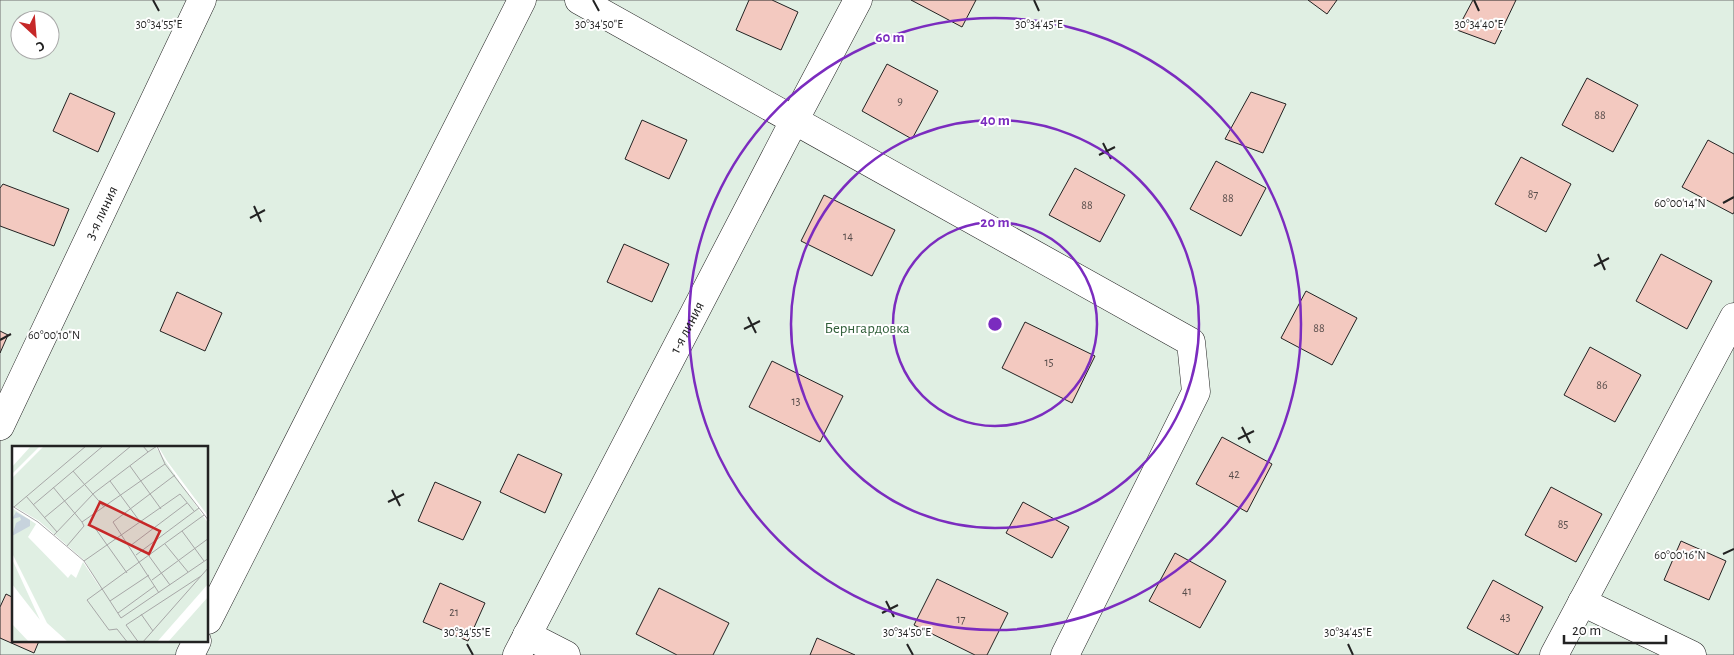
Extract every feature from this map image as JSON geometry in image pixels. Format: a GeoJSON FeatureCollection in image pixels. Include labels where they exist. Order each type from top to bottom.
{"type":"FeatureCollection","features":[{"type":"Feature","properties":{"kind":"street","name":"3-я линия"},"geometry":{"type":"LineString","coordinates":[[0,426],[202,0]]}},
{"type":"Feature","properties":{"kind":"street"},"geometry":{"type":"LineString","coordinates":[[209,618],[522,0]]}},
{"type":"Feature","properties":{"kind":"street"},"geometry":{"type":"LineString","coordinates":[[579,0],[1191,342],[1196,392],[1065,655]]}},
{"type":"Feature","properties":{"kind":"street","name":"1-я линия"},"geometry":{"type":"LineString","coordinates":[[522,645],[858,0]]}},
{"type":"Feature","properties":{"kind":"street"},"geometry":{"type":"LineString","coordinates":[[1554,655],[1734,317]]}},
{"type":"Feature","properties":{"kind":"street"},"geometry":{"type":"LineString","coordinates":[[1582,602],[1692,655]]}},
{"type":"Feature","properties":{"kind":"street"},"geometry":{"type":"LineString","coordinates":[[190,655],[196,642]]}},
{"type":"Feature","properties":{"kind":"street"},"geometry":{"type":"LineString","coordinates":[[522,645],[566,655]]}},
{"type":"Feature","properties":{"kind":"green space","name":"Бернгардовка"},"geometry":{"type":"Polygon","coordinates":[[[0,0],[1734,0],[1734,655],[0,655],[0,0]]]}},
{"type":"Feature","properties":{"kind":"building"},"geometry":{"type":"Polygon","coordinates":[[[749,0],[772,0],[798,12],[781,50],[736,30],[749,0]]]}},
{"type":"Feature","properties":{"kind":"building"},"geometry":{"type":"Polygon","coordinates":[[[911,0],[976,0],[962,27],[911,0]]]}},
{"type":"Feature","properties":{"kind":"building"},"geometry":{"type":"Polygon","coordinates":[[[1308,0],[1337,0],[1327,14],[1308,0]]]}},
{"type":"Feature","properties":{"kind":"building"},"geometry":{"type":"Polygon","coordinates":[[[1473,0],[1516,0],[1495,44],[1457,30],[1473,0]]]}},
{"type":"Feature","properties":{"kind":"building"},"geometry":{"type":"Polygon","coordinates":[[[887,64],[938,91],[912,139],[862,111],[887,64]]]}},
{"type":"Feature","properties":{"kind":"building"},"geometry":{"type":"Polygon","coordinates":[[[1587,78],[1638,105],[1613,152],[1562,125],[1587,78]]]}},
{"type":"Feature","properties":{"kind":"building"},"geometry":{"type":"Polygon","coordinates":[[[1251,92],[1286,104],[1263,153],[1225,139],[1251,92]]]}},
{"type":"Feature","properties":{"kind":"building"},"geometry":{"type":"Polygon","coordinates":[[[70,93],[115,113],[98,152],[53,131],[70,93]]]}},
{"type":"Feature","properties":{"kind":"building"},"geometry":{"type":"Polygon","coordinates":[[[642,120],[687,140],[669,179],[625,159],[642,120]]]}},
{"type":"Feature","properties":{"kind":"building"},"geometry":{"type":"Polygon","coordinates":[[[1708,140],[1734,154],[1733,214],[1682,187],[1708,140]]]}},
{"type":"Feature","properties":{"kind":"building"},"geometry":{"type":"Polygon","coordinates":[[[1521,157],[1571,184],[1546,232],[1495,204],[1521,157]]]}},
{"type":"Feature","properties":{"kind":"building"},"geometry":{"type":"Polygon","coordinates":[[[1216,161],[1266,188],[1241,236],[1190,209],[1216,161]]]}},
{"type":"Feature","properties":{"kind":"building"},"geometry":{"type":"Polygon","coordinates":[[[1075,168],[1125,195],[1100,242],[1049,215],[1075,168]]]}},
{"type":"Feature","properties":{"kind":"building"},"geometry":{"type":"Polygon","coordinates":[[[3,184],[69,209],[54,246],[0,226],[0,188],[3,184]]]}},
{"type":"Feature","properties":{"kind":"building"},"geometry":{"type":"Polygon","coordinates":[[[824,195],[895,230],[872,276],[801,241],[824,195]]]}},
{"type":"Feature","properties":{"kind":"building"},"geometry":{"type":"Polygon","coordinates":[[[624,244],[669,264],[652,302],[607,282],[624,244]]]}},
{"type":"Feature","properties":{"kind":"building"},"geometry":{"type":"Polygon","coordinates":[[[1661,254],[1712,281],[1687,329],[1636,301],[1661,254]]]}},
{"type":"Feature","properties":{"kind":"building"},"geometry":{"type":"Polygon","coordinates":[[[1306,291],[1357,318],[1332,365],[1281,338],[1306,291]]]}},
{"type":"Feature","properties":{"kind":"building"},"geometry":{"type":"Polygon","coordinates":[[[177,292],[222,313],[205,351],[160,331],[177,292]]]}},
{"type":"Feature","properties":{"kind":"building"},"geometry":{"type":"Polygon","coordinates":[[[1025,322],[1095,356],[1072,403],[1002,368],[1025,322]]]}},
{"type":"Feature","properties":{"kind":"building"},"geometry":{"type":"Polygon","coordinates":[[[0,331],[8,335],[0,353],[0,331]]]}},
{"type":"Feature","properties":{"kind":"building"},"geometry":{"type":"Polygon","coordinates":[[[1590,347],[1641,375],[1615,422],[1564,395],[1590,347]]]}},
{"type":"Feature","properties":{"kind":"building"},"geometry":{"type":"Polygon","coordinates":[[[772,361],[843,396],[820,442],[749,407],[772,361]]]}},
{"type":"Feature","properties":{"kind":"building"},"geometry":{"type":"Polygon","coordinates":[[[1222,437],[1272,464],[1247,512],[1196,484],[1222,437]]]}},
{"type":"Feature","properties":{"kind":"building"},"geometry":{"type":"Polygon","coordinates":[[[518,454],[562,474],[545,513],[500,492],[518,454]]]}},
{"type":"Feature","properties":{"kind":"building"},"geometry":{"type":"Polygon","coordinates":[[[435,482],[481,502],[463,540],[418,521],[435,482]]]}},
{"type":"Feature","properties":{"kind":"building"},"geometry":{"type":"Polygon","coordinates":[[[1551,487],[1602,514],[1576,562],[1525,535],[1551,487]]]}},
{"type":"Feature","properties":{"kind":"building"},"geometry":{"type":"Polygon","coordinates":[[[1023,502],[1069,527],[1052,558],[1006,533],[1023,502]]]}},
{"type":"Feature","properties":{"kind":"building"},"geometry":{"type":"Polygon","coordinates":[[[1681,541],[1726,561],[1709,600],[1664,580],[1681,541]]]}},
{"type":"Feature","properties":{"kind":"building"},"geometry":{"type":"Polygon","coordinates":[[[1175,553],[1226,581],[1200,628],[1149,601],[1175,553]]]}},
{"type":"Feature","properties":{"kind":"building"},"geometry":{"type":"Polygon","coordinates":[[[937,579],[1008,613],[987,655],[975,655],[914,625],[937,579]]]}},
{"type":"Feature","properties":{"kind":"building"},"geometry":{"type":"Polygon","coordinates":[[[1493,580],[1543,607],[1518,655],[1467,628],[1493,580]]]}},
{"type":"Feature","properties":{"kind":"building"},"geometry":{"type":"Polygon","coordinates":[[[440,583],[485,603],[468,641],[423,622],[440,583]]]}},
{"type":"Feature","properties":{"kind":"building"},"geometry":{"type":"Polygon","coordinates":[[[659,588],[729,623],[713,655],[677,655],[636,634],[659,588]]]}},
{"type":"Feature","properties":{"kind":"building"},"geometry":{"type":"Polygon","coordinates":[[[6,594],[12,597],[12,642],[39,642],[34,653],[0,638],[0,607],[6,594]]]}},
{"type":"Feature","properties":{"kind":"building"},"geometry":{"type":"Polygon","coordinates":[[[817,638],[855,655],[810,655],[817,638]]]}}]}
